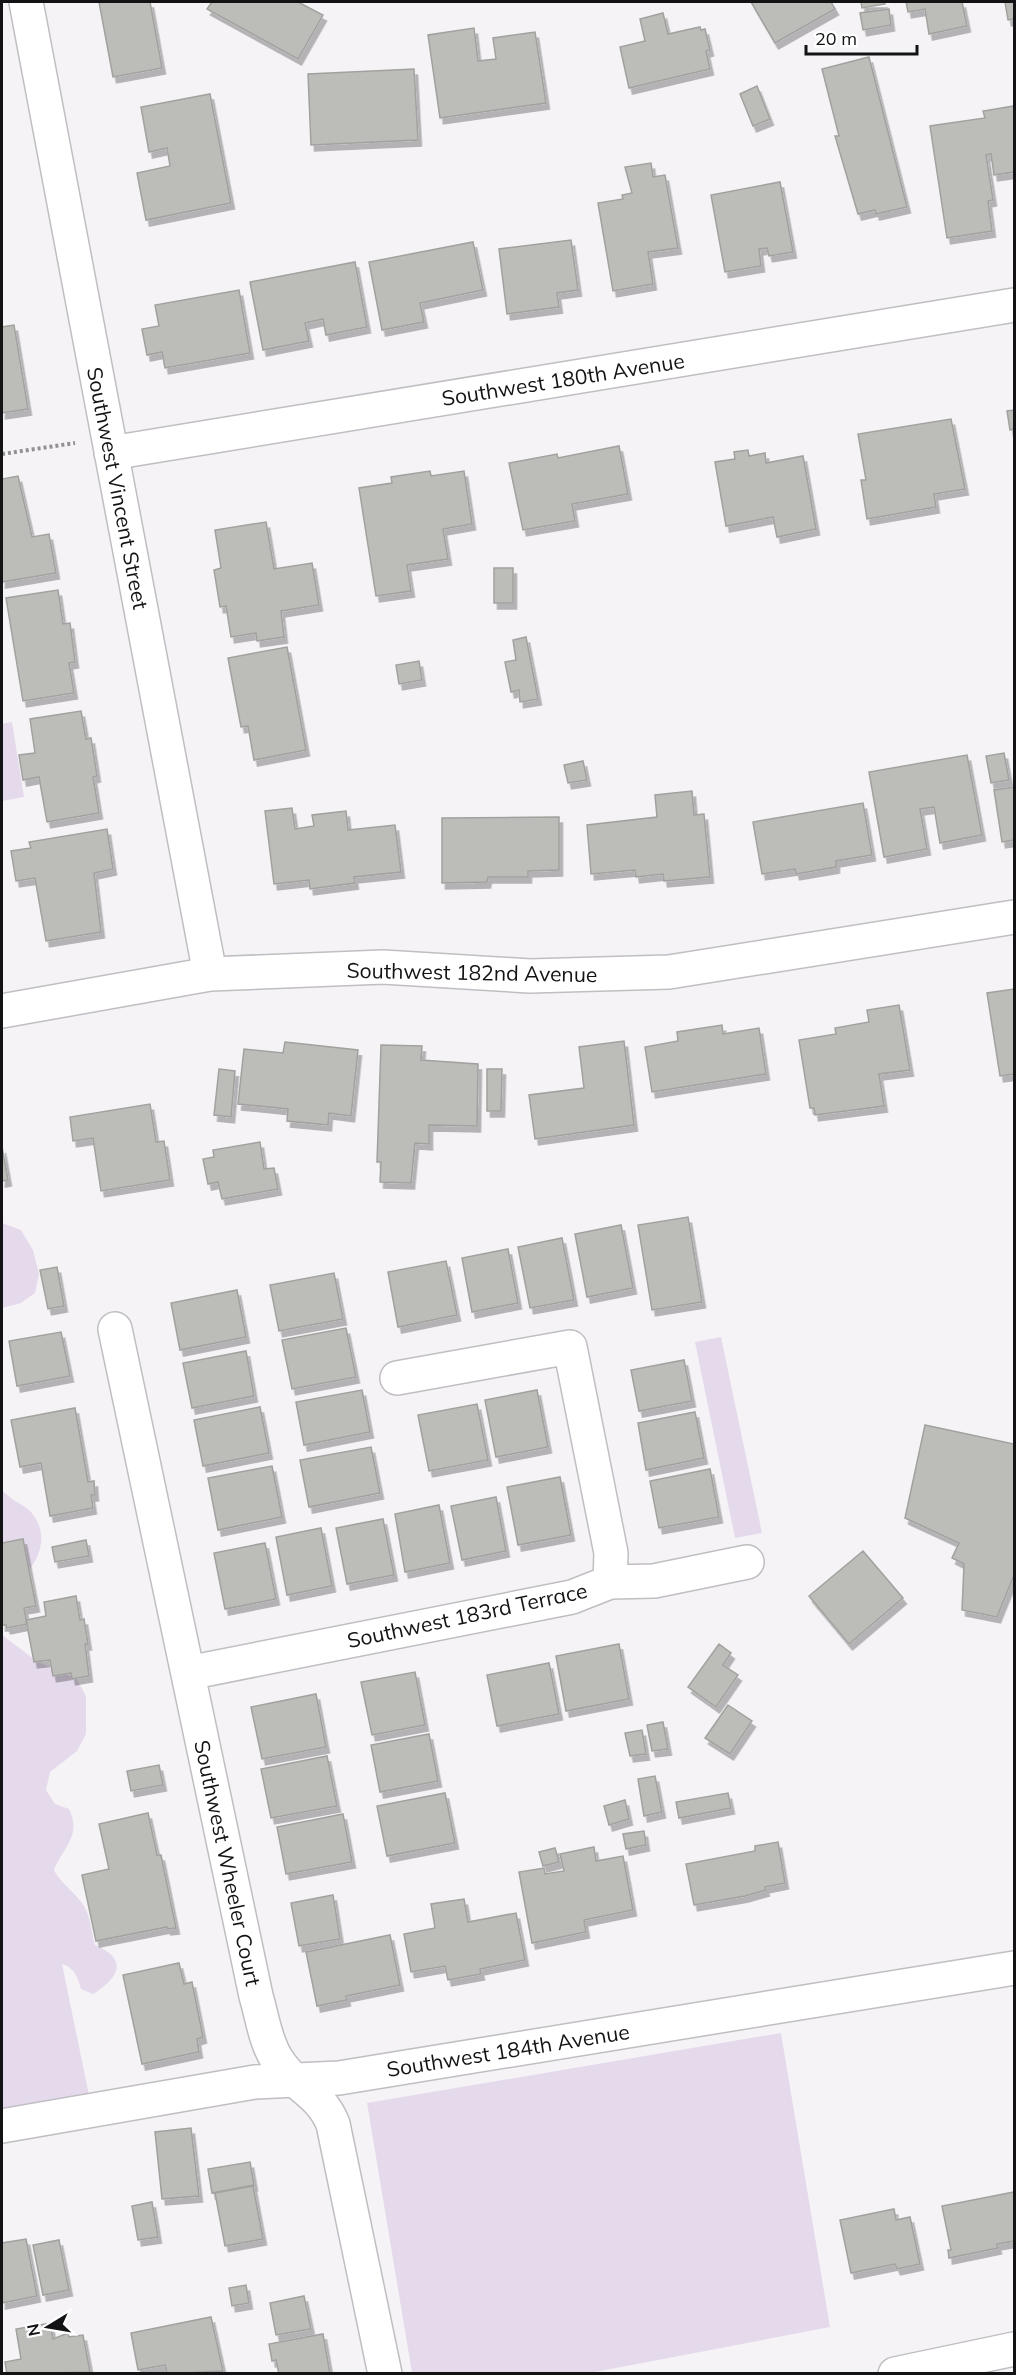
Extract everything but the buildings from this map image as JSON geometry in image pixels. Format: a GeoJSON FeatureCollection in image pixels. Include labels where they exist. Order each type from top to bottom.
{"type":"FeatureCollection","features":[{"type":"Feature","properties":{"kind":"street","name":"Southwest Vincent Street"},"geometry":{"type":"LineString","coordinates":[[26,2],[210,974]]}},
{"type":"Feature","properties":{"kind":"street","name":"Southwest 180th Avenue"},"geometry":{"type":"LineString","coordinates":[[111,453],[1014,305]]}},
{"type":"Feature","properties":{"kind":"street","name":"Southwest 182nd Avenue"},"geometry":{"type":"LineString","coordinates":[[2,1011],[210,974],[383,967],[530,976],[669,972],[1014,917]]}},
{"type":"Feature","properties":{"kind":"street","name":"Southwest Wheeler Court"},"geometry":{"type":"LineString","coordinates":[[115,1329],[266,2034],[276,2059],[326,2107],[333,2124],[385,2373]]}},
{"type":"Feature","properties":{"kind":"street"},"geometry":{"type":"LineString","coordinates":[[397,1378],[570,1347],[611,1553],[610,1582]]}},
{"type":"Feature","properties":{"kind":"street","name":"Southwest 183rd Terrace"},"geometry":{"type":"LineString","coordinates":[[188,1673],[572,1597],[610,1582],[654,1581],[747,1562]]}},
{"type":"Feature","properties":{"kind":"street","name":"Southwest 184th Avenue"},"geometry":{"type":"LineString","coordinates":[[2,2126],[255,2082],[339,2078],[1014,1968]]}},
{"type":"Feature","properties":{"kind":"street"},"geometry":{"type":"LineString","coordinates":[[895,2373],[1014,2349]]}},
{"type":"Feature","properties":{"kind":"path"},"geometry":{"type":"LineString","coordinates":[[2,454],[76,443]]}},
{"type":"Feature","properties":{"kind":"shaded area"},"geometry":{"type":"Polygon","coordinates":[[[12,722],[24,797],[2,801],[2,724],[12,722]]]}},
{"type":"Feature","properties":{"kind":"shaded area"},"geometry":{"type":"Polygon","coordinates":[[[2,1223],[21,1230],[33,1250],[39,1274],[35,1293],[21,1303],[2,1308],[2,1223]]]}},
{"type":"Feature","properties":{"kind":"shaded area"},"geometry":{"type":"Polygon","coordinates":[[[721,1337],[762,1533],[735,1538],[695,1342],[721,1337]]]}},
{"type":"Feature","properties":{"kind":"shaded area"},"geometry":{"type":"Polygon","coordinates":[[[2,1490],[31,1512],[38,1524],[41,1536],[40,1547],[30,1569],[2,1593],[2,1490]]]}},
{"type":"Feature","properties":{"kind":"shaded area"},"geometry":{"type":"Polygon","coordinates":[[[2,1635],[38,1662],[76,1678],[86,1696],[86,1734],[77,1751],[50,1772],[46,1790],[55,1804],[69,1809],[73,1827],[70,1841],[54,1870],[84,1906],[90,1920],[95,1945],[113,1956],[116,1969],[109,1982],[93,1994],[81,1989],[72,1970],[62,1964],[90,2100],[2,2115],[2,1635]]]}},
{"type":"Feature","properties":{"kind":"shaded area"},"geometry":{"type":"Polygon","coordinates":[[[781,2033],[830,2327],[590,2373],[412,2373],[367,2103],[781,2033]]]}}]}
